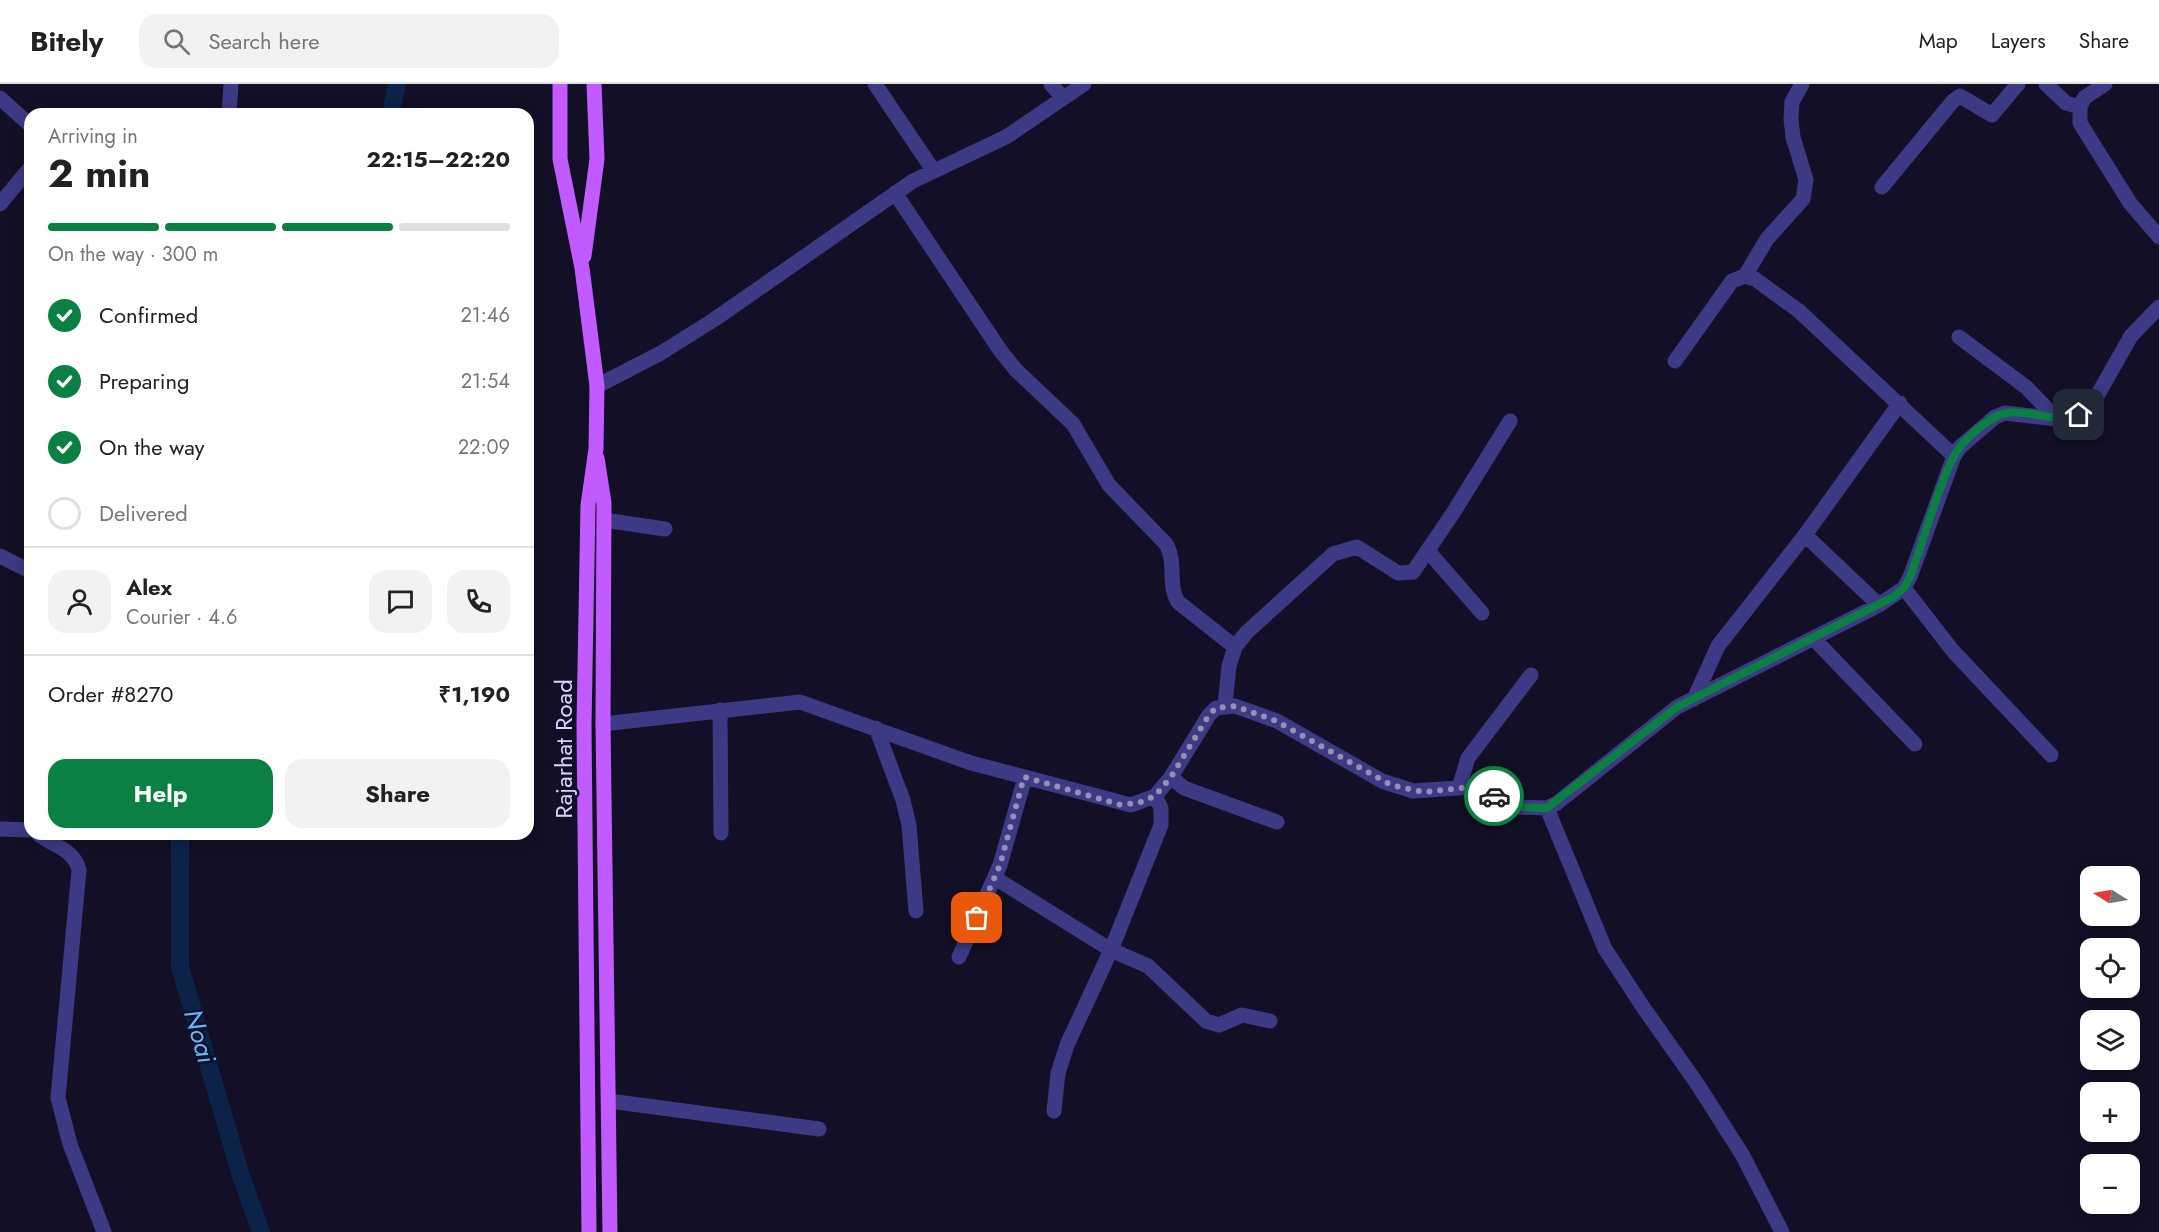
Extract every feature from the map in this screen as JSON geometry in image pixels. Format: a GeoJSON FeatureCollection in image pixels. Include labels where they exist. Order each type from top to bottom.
{"type":"FeatureCollection","features":[{"type":"Feature","properties":{"kind":"main road"},"geometry":{"type":"LineString","coordinates":[[560,84],[560,159],[582,268]]}},
{"type":"Feature","properties":{"kind":"main road"},"geometry":{"type":"LineString","coordinates":[[582,268],[597,159],[594,84]]}},
{"type":"Feature","properties":{"kind":"main road","name":"Rajarhat Road"},"geometry":{"type":"LineString","coordinates":[[582,268],[597,386],[596,449],[588,505],[584,725],[589,1232]]}},
{"type":"Feature","properties":{"kind":"main road"},"geometry":{"type":"LineString","coordinates":[[596,449],[604,493],[603,724],[610,1232]]}},
{"type":"Feature","properties":{"kind":"street"},"geometry":{"type":"LineString","coordinates":[[229,108],[231,84]]}},
{"type":"Feature","properties":{"kind":"street"},"geometry":{"type":"LineString","coordinates":[[875,84],[933,170]]}},
{"type":"Feature","properties":{"kind":"street"},"geometry":{"type":"LineString","coordinates":[[1051,84],[1063,98]]}},
{"type":"Feature","properties":{"kind":"street"},"geometry":{"type":"LineString","coordinates":[[597,386],[661,353],[715,319],[895,193],[933,170],[992,144],[1084,84]]}},
{"type":"Feature","properties":{"kind":"street"},"geometry":{"type":"LineString","coordinates":[[1745,276],[1767,239],[1803,199],[1806,180],[1793,137],[1791,119],[1792,102],[1802,84]]}},
{"type":"Feature","properties":{"kind":"street"},"geometry":{"type":"LineString","coordinates":[[1882,187],[1953,101],[1960,96],[1966,98],[1992,115],[2018,84]]}},
{"type":"Feature","properties":{"kind":"street"},"geometry":{"type":"LineString","coordinates":[[2046,84],[2066,103],[2080,106]]}},
{"type":"Feature","properties":{"kind":"street"},"geometry":{"type":"LineString","coordinates":[[2105,84],[2084,98],[2080,106],[2080,123],[2130,203],[2159,237]]}},
{"type":"Feature","properties":{"kind":"street"},"geometry":{"type":"LineString","coordinates":[[0,98],[24,120]]}},
{"type":"Feature","properties":{"kind":"street"},"geometry":{"type":"LineString","coordinates":[[0,204],[24,175]]}},
{"type":"Feature","properties":{"kind":"street"},"geometry":{"type":"LineString","coordinates":[[895,193],[1000,350],[1016,370],[1073,424],[1109,485],[1166,544],[1172,553],[1173,594],[1178,602],[1235,647]]}},
{"type":"Feature","properties":{"kind":"street"},"geometry":{"type":"LineString","coordinates":[[1675,361],[1732,280],[1745,276],[1755,279],[1798,310],[1954,456]]}},
{"type":"Feature","properties":{"kind":"street"},"geometry":{"type":"LineString","coordinates":[[603,724],[800,702],[971,763],[1121,805],[1131,805],[1155,796],[1171,777],[1209,715],[1216,708],[1225,705],[1235,706],[1282,724],[1391,785],[1424,792],[1459,788],[1484,791],[1518,807],[1547,808],[1557,803],[1663,717],[1879,605],[1904,588],[1954,456],[1960,447],[1995,417],[2005,413],[2057,419],[2079,415],[2092,403],[2124,345],[2159,307]]}},
{"type":"Feature","properties":{"kind":"street"},"geometry":{"type":"LineString","coordinates":[[1959,337],[2026,387],[2057,419]]}},
{"type":"Feature","properties":{"kind":"street"},"geometry":{"type":"LineString","coordinates":[[1694,699],[1718,646],[1805,535],[1900,403]]}},
{"type":"Feature","properties":{"kind":"street"},"geometry":{"type":"LineString","coordinates":[[1225,705],[1229,666],[1235,647],[1247,632],[1333,554],[1357,547],[1403,574],[1413,572],[1510,421]]}},
{"type":"Feature","properties":{"kind":"street"},"geometry":{"type":"LineString","coordinates":[[604,520],[665,529]]}},
{"type":"Feature","properties":{"kind":"street"},"geometry":{"type":"LineString","coordinates":[[1805,535],[1879,605]]}},
{"type":"Feature","properties":{"kind":"street"},"geometry":{"type":"LineString","coordinates":[[1428,551],[1482,613]]}},
{"type":"Feature","properties":{"kind":"street"},"geometry":{"type":"LineString","coordinates":[[0,556],[24,568]]}},
{"type":"Feature","properties":{"kind":"street"},"geometry":{"type":"LineString","coordinates":[[1904,588],[1953,651],[2051,755]]}},
{"type":"Feature","properties":{"kind":"street"},"geometry":{"type":"LineString","coordinates":[[1814,639],[1915,744]]}},
{"type":"Feature","properties":{"kind":"street"},"geometry":{"type":"LineString","coordinates":[[1459,788],[1468,758],[1531,675]]}},
{"type":"Feature","properties":{"kind":"street"},"geometry":{"type":"LineString","coordinates":[[720,710],[721,833]]}},
{"type":"Feature","properties":{"kind":"street"},"geometry":{"type":"LineString","coordinates":[[876,728],[903,800],[909,825],[916,911]]}},
{"type":"Feature","properties":{"kind":"street"},"geometry":{"type":"LineString","coordinates":[[959,957],[995,878],[1024,777]]}},
{"type":"Feature","properties":{"kind":"street"},"geometry":{"type":"LineString","coordinates":[[1171,777],[1184,788],[1276,822]]}},
{"type":"Feature","properties":{"kind":"street"},"geometry":{"type":"LineString","coordinates":[[1054,1111],[1058,1073],[1064,1053],[1111,950],[1161,825],[1161,808],[1155,796]]}},
{"type":"Feature","properties":{"kind":"street"},"geometry":{"type":"LineString","coordinates":[[1547,808],[1605,949],[1698,1085],[1743,1156],[1782,1232]]}},
{"type":"Feature","properties":{"kind":"street"},"geometry":{"type":"LineString","coordinates":[[0,829],[24,830]]}},
{"type":"Feature","properties":{"kind":"street"},"geometry":{"type":"LineString","coordinates":[[48,840],[71,854],[77,861],[79,870],[58,1071],[58,1098],[70,1144],[104,1232]]}},
{"type":"Feature","properties":{"kind":"street"},"geometry":{"type":"LineString","coordinates":[[995,878],[1111,950],[1148,966],[1213,1025],[1242,1015],[1270,1021]]}},
{"type":"Feature","properties":{"kind":"street"},"geometry":{"type":"LineString","coordinates":[[609,1101],[819,1129]]}},
{"type":"Feature","properties":{"kind":"waterway","name":"Noai"},"geometry":{"type":"LineString","coordinates":[[392,108],[397,84]]}},
{"type":"Feature","properties":{"kind":"waterway","name":"Noai"},"geometry":{"type":"LineString","coordinates":[[180,840],[180,967],[241,1176],[261,1232]]}},
{"type":"Feature","properties":{"kind":"way so far"},"geometry":{"type":"LineString","coordinates":[[977,918],[1000,865],[1024,777],[1121,805],[1141,802],[1155,796],[1171,777],[1209,715],[1216,708],[1225,705],[1235,706],[1288,726],[1391,785],[1424,792],[1471,787],[1494,796]]}},
{"type":"Feature","properties":{"kind":"route"},"geometry":{"type":"LineString","coordinates":[[1494,796],[1518,807],[1547,808],[1557,803],[1677,707],[1846,623],[1893,597],[1904,588],[1910,577],[1954,456],[1960,447],[1995,417],[2005,413],[2057,419],[2068,419],[2079,415]]}}]}
